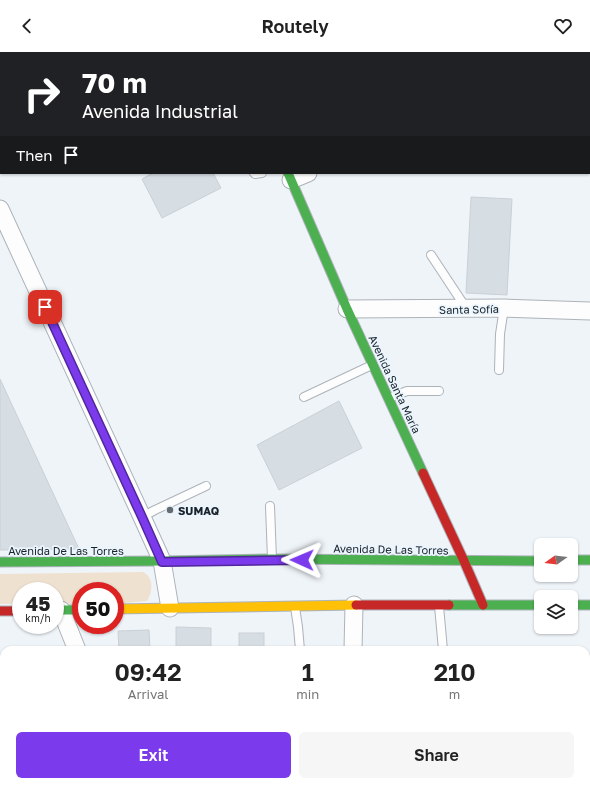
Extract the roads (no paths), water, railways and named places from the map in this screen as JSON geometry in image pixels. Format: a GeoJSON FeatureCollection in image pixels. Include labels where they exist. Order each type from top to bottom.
{"type":"FeatureCollection","features":[{"type":"Feature","properties":{"kind":"main road","name":"Avenida Santa María"},"geometry":{"type":"LineString","coordinates":[[290,177],[347,309],[483,605]]}},
{"type":"Feature","properties":{"kind":"main road","name":"Avenida De Las Torres"},"geometry":{"type":"LineString","coordinates":[[0,562],[272,560],[534,561]]}},
{"type":"Feature","properties":{"kind":"main road"},"geometry":{"type":"LineString","coordinates":[[578,560],[590,560]]}},
{"type":"Feature","properties":{"kind":"main road"},"geometry":{"type":"LineString","coordinates":[[124,609],[354,605],[534,605]]}},
{"type":"Feature","properties":{"kind":"main road"},"geometry":{"type":"LineString","coordinates":[[578,605],[590,605]]}},
{"type":"Feature","properties":{"kind":"main road"},"geometry":{"type":"LineString","coordinates":[[0,611],[12,611]]}},
{"type":"Feature","properties":{"kind":"street"},"geometry":{"type":"LineString","coordinates":[[290,177],[304,174]]}},
{"type":"Feature","properties":{"kind":"street"},"geometry":{"type":"LineString","coordinates":[[0,209],[162,562],[170,608]]}},
{"type":"Feature","properties":{"kind":"street","name":"Santa Sofía"},"geometry":{"type":"LineString","coordinates":[[347,309],[504,308],[590,311]]}},
{"type":"Feature","properties":{"kind":"street"},"geometry":{"type":"LineString","coordinates":[[353,646],[354,605]]}},
{"type":"Feature","properties":{"kind":"street"},"geometry":{"type":"LineString","coordinates":[[64,623],[75,646]]}},
{"type":"Feature","properties":{"kind":"lane"},"geometry":{"type":"LineString","coordinates":[[431,255],[466,309]]}},
{"type":"Feature","properties":{"kind":"lane"},"geometry":{"type":"LineString","coordinates":[[500,370],[500,334],[504,308]]}},
{"type":"Feature","properties":{"kind":"lane"},"geometry":{"type":"LineString","coordinates":[[304,397],[372,364]]}},
{"type":"Feature","properties":{"kind":"lane"},"geometry":{"type":"LineString","coordinates":[[388,398],[407,391],[439,391]]}},
{"type":"Feature","properties":{"kind":"lane"},"geometry":{"type":"LineString","coordinates":[[142,517],[206,486]]}},
{"type":"Feature","properties":{"kind":"lane"},"geometry":{"type":"LineString","coordinates":[[270,506],[272,560]]}},
{"type":"Feature","properties":{"kind":"lane"},"geometry":{"type":"LineString","coordinates":[[438,605],[443,646]]}},
{"type":"Feature","properties":{"kind":"lane"},"geometry":{"type":"LineString","coordinates":[[295,606],[300,646]]}},
{"type":"Feature","properties":{"kind":"place","name":"SUMAQ"},"geometry":{"type":"Point","coordinates":[170,510]}}]}
